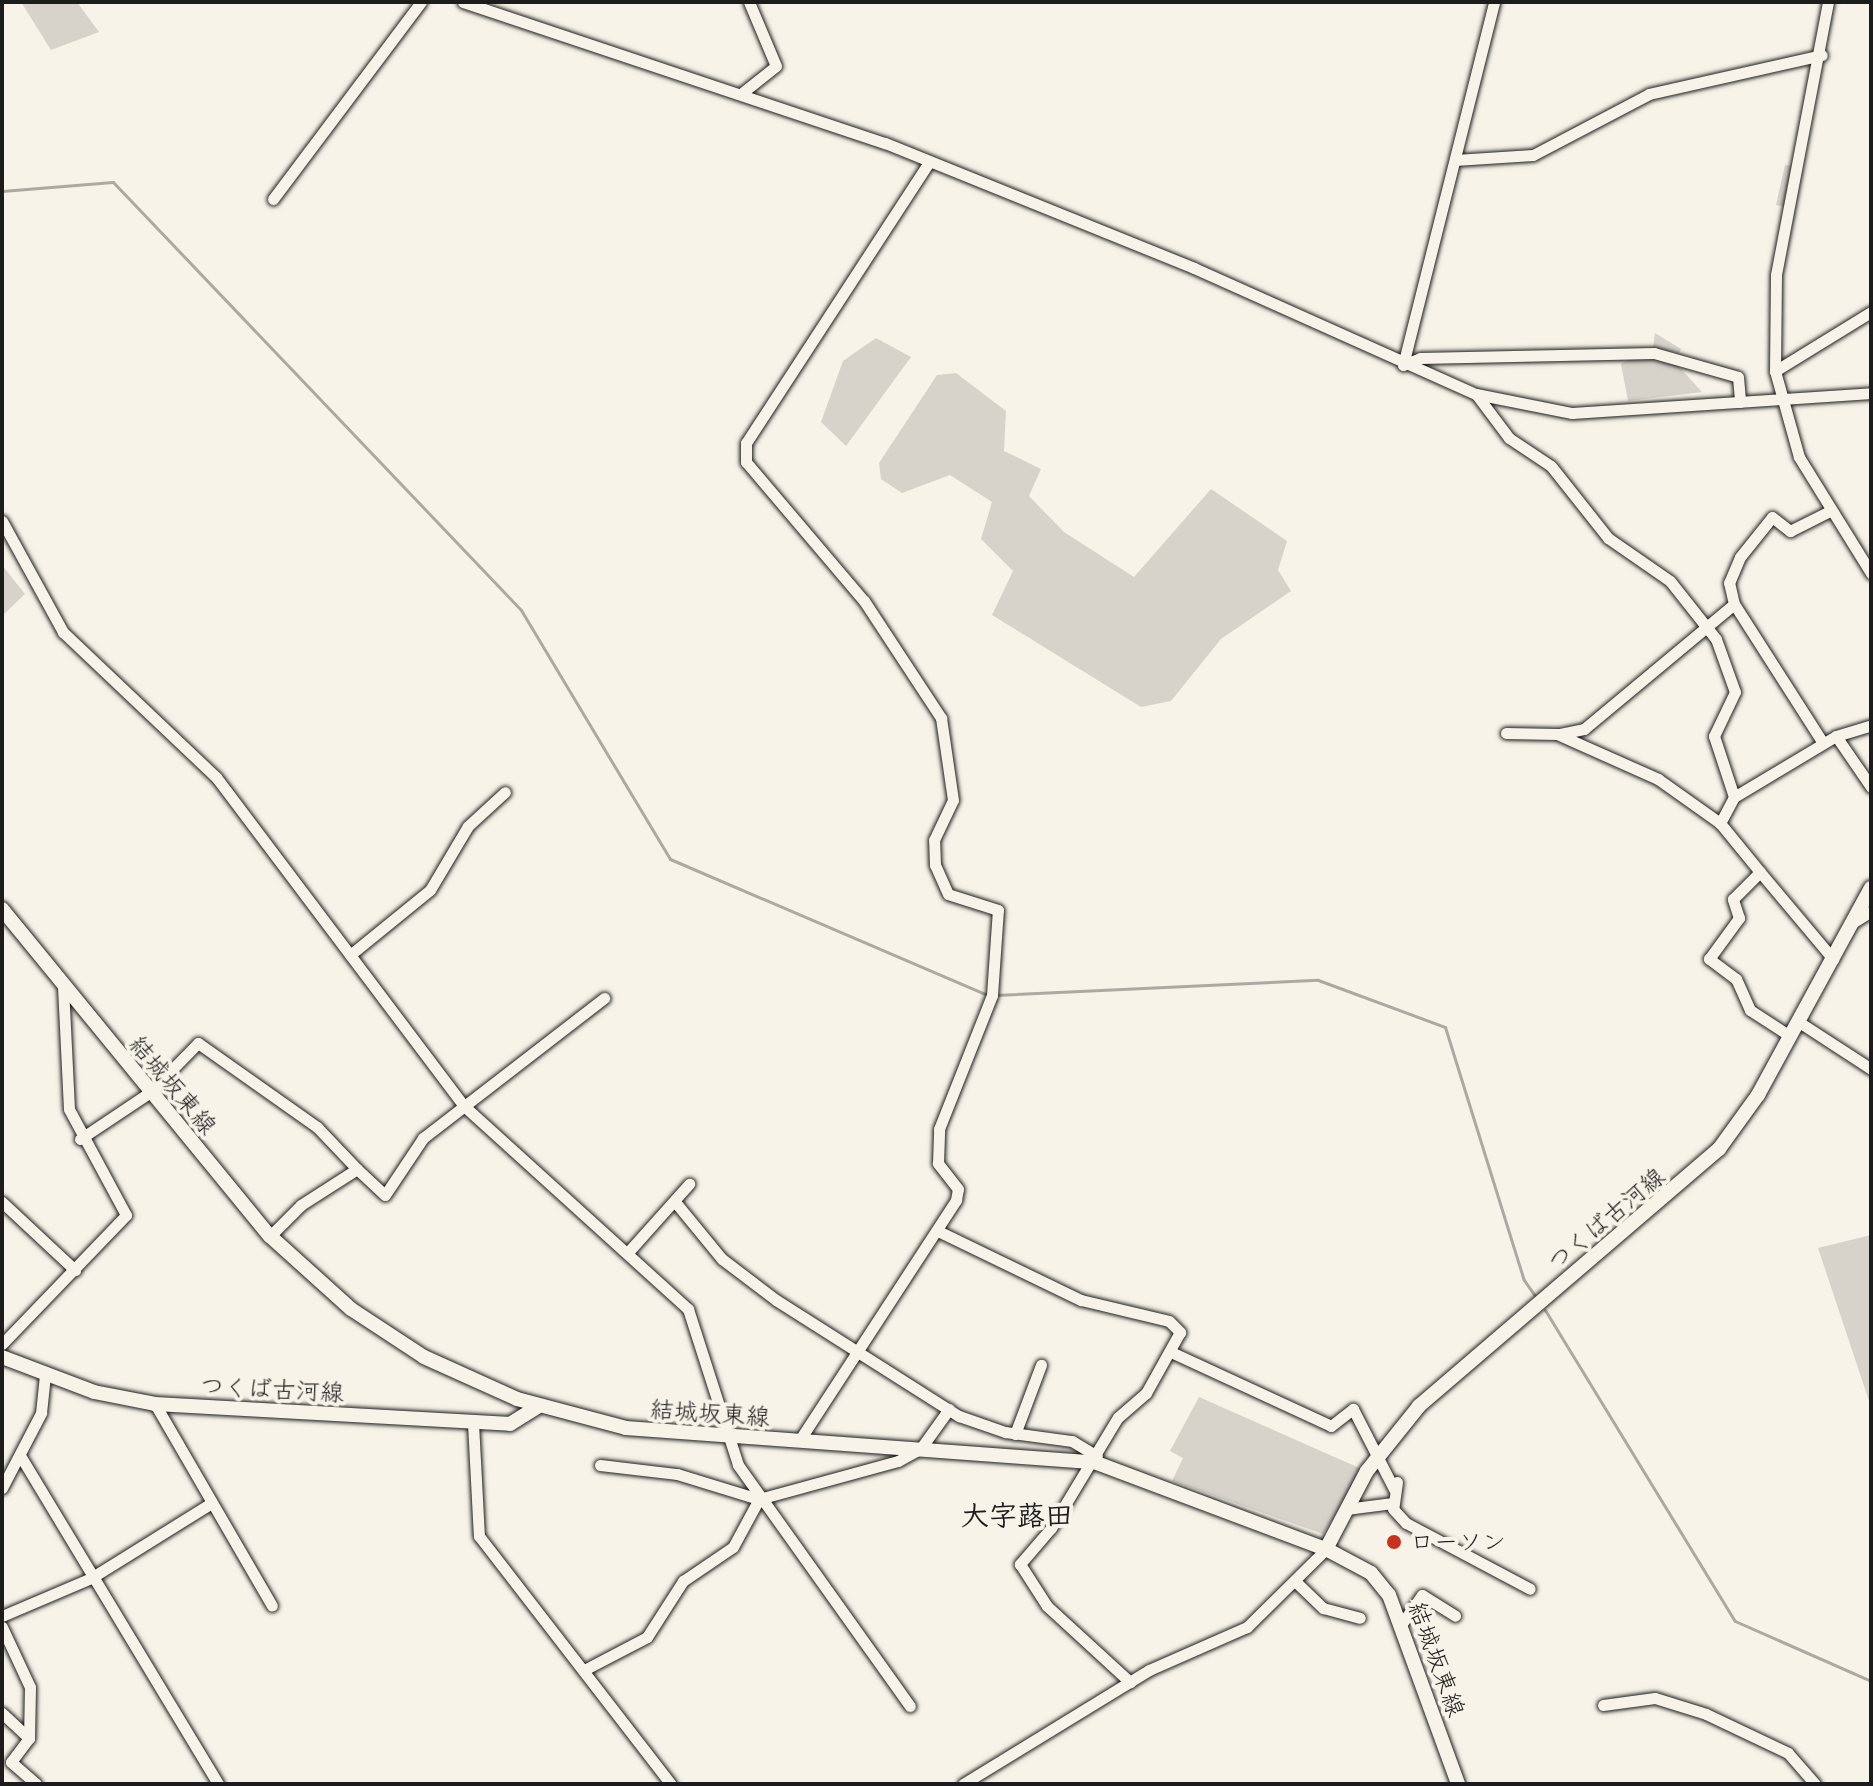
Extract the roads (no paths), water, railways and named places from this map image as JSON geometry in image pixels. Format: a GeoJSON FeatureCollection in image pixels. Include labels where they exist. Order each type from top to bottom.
{"type":"FeatureCollection","features":[{"type":"Feature","properties":{"kind":"main road","name":"つくば古河線"},"geometry":{"type":"LineString","coordinates":[[1326,1549],[1377,1455],[1449,1379],[1690,1178],[1745,1115],[1871,888]]}},
{"type":"Feature","properties":{"kind":"main road","name":"結城坂東線"},"geometry":{"type":"LineString","coordinates":[[2,909],[149,1093],[270,1236],[399,1342],[539,1406],[626,1428],[728,1438],[1095,1459],[1326,1549],[1371,1573],[1403,1622],[1458,1784]]}},
{"type":"Feature","properties":{"kind":"main road","name":"つくば古河線"},"geometry":{"type":"LineString","coordinates":[[2,1357],[45,1374],[155,1404],[473,1423],[518,1423],[539,1406]]}},
{"type":"Feature","properties":{"kind":"street"},"geometry":{"type":"LineString","coordinates":[[273,199],[421,2]]}},
{"type":"Feature","properties":{"kind":"street"},"geometry":{"type":"LineString","coordinates":[[463,2],[742,93],[929,162],[1231,283],[1403,365],[1476,394],[1572,413],[1871,393]]}},
{"type":"Feature","properties":{"kind":"street"},"geometry":{"type":"LineString","coordinates":[[742,93],[776,66],[749,2]]}},
{"type":"Feature","properties":{"kind":"street"},"geometry":{"type":"LineString","coordinates":[[1403,365],[1494,2]]}},
{"type":"Feature","properties":{"kind":"street"},"geometry":{"type":"LineString","coordinates":[[1828,2],[1822,55],[1776,275],[1775,371],[1799,457],[1828,512],[1871,573]]}},
{"type":"Feature","properties":{"kind":"street"},"geometry":{"type":"LineString","coordinates":[[1455,160],[1533,155],[1649,94],[1822,55]]}},
{"type":"Feature","properties":{"kind":"street"},"geometry":{"type":"LineString","coordinates":[[799,1441],[855,1348],[938,1231],[958,1189],[938,1163],[943,1108],[992,995],[998,910],[948,894],[935,865],[934,840],[953,800],[941,718],[864,601],[745,454],[929,162]]}},
{"type":"Feature","properties":{"kind":"street"},"geometry":{"type":"LineString","coordinates":[[1775,371],[1871,312]]}},
{"type":"Feature","properties":{"kind":"street"},"geometry":{"type":"LineString","coordinates":[[1403,365],[1420,358],[1654,353],[1738,377],[1740,402]]}},
{"type":"Feature","properties":{"kind":"street"},"geometry":{"type":"LineString","coordinates":[[1476,394],[1509,438],[1558,473],[1608,538],[1670,581],[1708,625],[1735,692],[1714,736],[1734,797]]}},
{"type":"Feature","properties":{"kind":"street"},"geometry":{"type":"LineString","coordinates":[[1823,743],[1734,604],[1729,583],[1764,523],[1772,517],[1790,531],[1828,512]]}},
{"type":"Feature","properties":{"kind":"street"},"geometry":{"type":"LineString","coordinates":[[2,521],[63,632],[216,777],[463,1105],[630,1250],[688,1309],[728,1438],[759,1499],[910,1706]]}},
{"type":"Feature","properties":{"kind":"street"},"geometry":{"type":"LineString","coordinates":[[1506,733],[1557,734],[1584,729],[1734,604]]}},
{"type":"Feature","properties":{"kind":"street"},"geometry":{"type":"LineString","coordinates":[[1720,823],[1734,797],[1836,736],[1871,725]]}},
{"type":"Feature","properties":{"kind":"street"},"geometry":{"type":"LineString","coordinates":[[1557,734],[1658,779],[1720,823],[1833,959]]}},
{"type":"Feature","properties":{"kind":"street"},"geometry":{"type":"LineString","coordinates":[[1836,736],[1871,787]]}},
{"type":"Feature","properties":{"kind":"street"},"geometry":{"type":"LineString","coordinates":[[350,955],[430,890],[468,826],[505,792]]}},
{"type":"Feature","properties":{"kind":"street"},"geometry":{"type":"LineString","coordinates":[[1760,872],[1733,899],[1739,918],[1709,959],[1736,979],[1750,1010],[1790,1036]]}},
{"type":"Feature","properties":{"kind":"street"},"geometry":{"type":"LineString","coordinates":[[1852,923],[1871,911]]}},
{"type":"Feature","properties":{"kind":"street"},"geometry":{"type":"LineString","coordinates":[[2,1344],[126,1215],[80,1139],[60,1047],[63,985]]}},
{"type":"Feature","properties":{"kind":"street"},"geometry":{"type":"LineString","coordinates":[[80,1139],[149,1093],[198,1043],[317,1127],[385,1195],[423,1138],[463,1105],[540,1054],[604,998]]}},
{"type":"Feature","properties":{"kind":"street"},"geometry":{"type":"LineString","coordinates":[[1799,1022],[1871,1069]]}},
{"type":"Feature","properties":{"kind":"street"},"geometry":{"type":"LineString","coordinates":[[270,1236],[301,1205],[357,1169]]}},
{"type":"Feature","properties":{"kind":"street"},"geometry":{"type":"LineString","coordinates":[[630,1250],[676,1203],[689,1184]]}},
{"type":"Feature","properties":{"kind":"street"},"geometry":{"type":"LineString","coordinates":[[2,1202],[75,1270]]}},
{"type":"Feature","properties":{"kind":"street"},"geometry":{"type":"LineString","coordinates":[[676,1203],[722,1259],[949,1409],[1015,1434],[1072,1441],[1095,1459]]}},
{"type":"Feature","properties":{"kind":"street"},"geometry":{"type":"LineString","coordinates":[[938,1231],[1081,1300],[1169,1321],[1180,1332],[1171,1352],[1020,1564],[1047,1606],[1130,1682]]}},
{"type":"Feature","properties":{"kind":"street"},"geometry":{"type":"LineString","coordinates":[[1171,1352],[1327,1425],[1353,1409],[1396,1485],[1393,1503],[1406,1523],[1530,1589]]}},
{"type":"Feature","properties":{"kind":"street"},"geometry":{"type":"LineString","coordinates":[[1015,1434],[1041,1365]]}},
{"type":"Feature","properties":{"kind":"street"},"geometry":{"type":"LineString","coordinates":[[2,1488],[21,1457],[41,1413],[45,1374]]}},
{"type":"Feature","properties":{"kind":"street"},"geometry":{"type":"LineString","coordinates":[[155,1404],[210,1504],[272,1606]]}},
{"type":"Feature","properties":{"kind":"street"},"geometry":{"type":"LineString","coordinates":[[600,1465],[677,1474],[759,1499],[864,1476],[921,1448],[949,1409]]}},
{"type":"Feature","properties":{"kind":"street"},"geometry":{"type":"LineString","coordinates":[[473,1423],[479,1536],[671,1784]]}},
{"type":"Feature","properties":{"kind":"street"},"geometry":{"type":"LineString","coordinates":[[21,1457],[91,1578],[218,1784]]}},
{"type":"Feature","properties":{"kind":"street"},"geometry":{"type":"LineString","coordinates":[[584,1670],[647,1637],[683,1581],[733,1547],[759,1499]]}},
{"type":"Feature","properties":{"kind":"street"},"geometry":{"type":"LineString","coordinates":[[1346,1509],[1393,1503]]}},
{"type":"Feature","properties":{"kind":"street"},"geometry":{"type":"LineString","coordinates":[[2,1616],[91,1578],[210,1504]]}},
{"type":"Feature","properties":{"kind":"street"},"geometry":{"type":"LineString","coordinates":[[963,1784],[1130,1682],[1247,1627],[1298,1584],[1326,1549]]}},
{"type":"Feature","properties":{"kind":"street"},"geometry":{"type":"LineString","coordinates":[[1298,1584],[1323,1608],[1360,1618]]}},
{"type":"Feature","properties":{"kind":"street"},"geometry":{"type":"LineString","coordinates":[[1403,1622],[1422,1595],[1455,1616]]}},
{"type":"Feature","properties":{"kind":"street"},"geometry":{"type":"LineString","coordinates":[[2,1627],[30,1687],[29,1738],[11,1762],[36,1784]]}},
{"type":"Feature","properties":{"kind":"street"},"geometry":{"type":"LineString","coordinates":[[1603,1705],[1655,1698],[1706,1714],[1788,1753],[1815,1784]]}},
{"type":"Feature","properties":{"kind":"street"},"geometry":{"type":"LineString","coordinates":[[2,1713],[29,1738]]}},
{"type":"Feature","properties":{"kind":"waterway"},"geometry":{"type":"LineString","coordinates":[[2,191],[113,182],[521,610],[670,859],[987,995]]}},
{"type":"Feature","properties":{"kind":"waterway"},"geometry":{"type":"LineString","coordinates":[[995,995],[1318,980],[1445,1027],[1524,1280],[1535,1296]]}},
{"type":"Feature","properties":{"kind":"waterway"},"geometry":{"type":"LineString","coordinates":[[1545,1310],[1735,1621],[1871,1681]]}},
{"type":"Feature","properties":{"kind":"place","name":"ローソン"},"geometry":{"type":"Point","coordinates":[1394,1542]}},
{"type":"Feature","properties":{"kind":"district","name":"大字蕗田"},"geometry":{"type":"Point","coordinates":[1017,1515]}}]}
